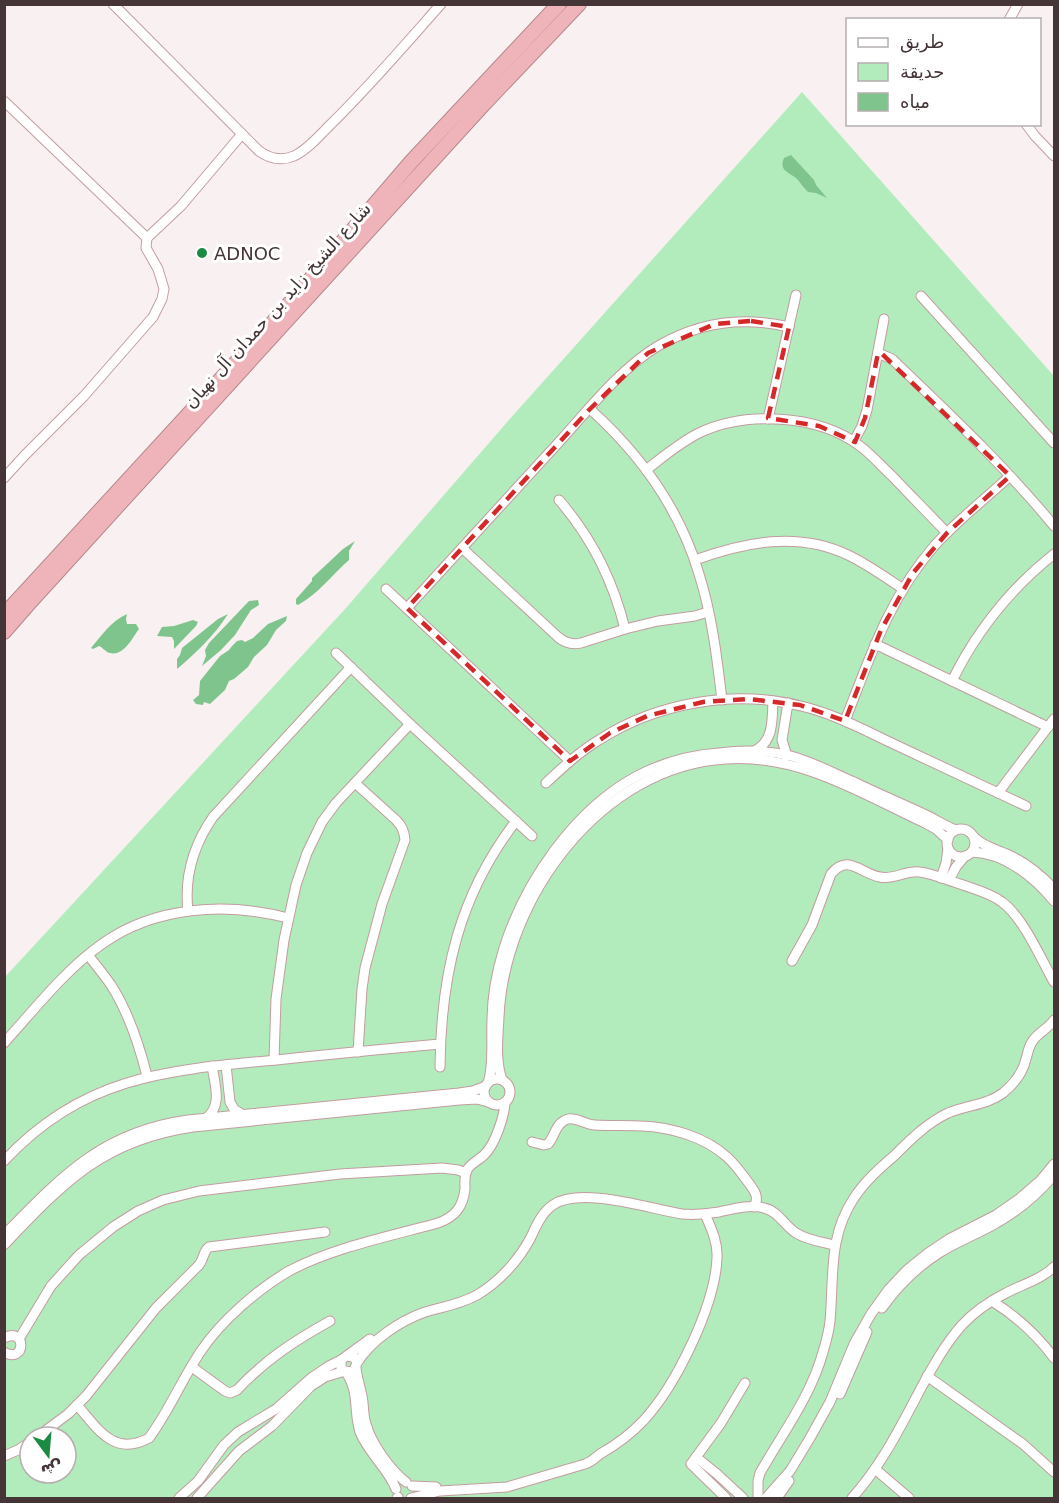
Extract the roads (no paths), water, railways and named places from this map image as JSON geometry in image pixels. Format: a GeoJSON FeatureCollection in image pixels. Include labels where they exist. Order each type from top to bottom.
{"type":"FeatureCollection","features":[{"type":"Feature","properties":{"kind":"highway","name":"شارع الشيخ زايد بن حمدان آل نهيان"},"geometry":{"type":"LineString","coordinates":[[4,615],[278,317],[418,154],[558,4]]}},
{"type":"Feature","properties":{"kind":"highway","name":"شارع الشيخ زايد بن حمدان آل نهيان"},"geometry":{"type":"LineString","coordinates":[[4,632],[429,164],[579,4]]}},
{"type":"Feature","properties":{"kind":"street"},"geometry":{"type":"LineString","coordinates":[[113,4],[259,151],[273,158],[285,159],[297,155],[341,114],[441,4]]}},
{"type":"Feature","properties":{"kind":"street"},"geometry":{"type":"LineString","coordinates":[[1010,18],[1018,4]]}},
{"type":"Feature","properties":{"kind":"street"},"geometry":{"type":"LineString","coordinates":[[4,101],[147,238]]}},
{"type":"Feature","properties":{"kind":"street"},"geometry":{"type":"LineString","coordinates":[[1028,126],[1035,136],[1051,148],[1054,156]]}},
{"type":"Feature","properties":{"kind":"street"},"geometry":{"type":"LineString","coordinates":[[4,478],[84,396],[153,317],[164,289],[158,268],[146,248],[147,238],[187,198],[242,134]]}},
{"type":"Feature","properties":{"kind":"street"},"geometry":{"type":"LineString","coordinates":[[768,419],[796,295]]}},
{"type":"Feature","properties":{"kind":"street"},"geometry":{"type":"LineString","coordinates":[[921,296],[1054,442]]}},
{"type":"Feature","properties":{"kind":"street"},"geometry":{"type":"LineString","coordinates":[[854,441],[865,418],[884,319]]}},
{"type":"Feature","properties":{"kind":"street"},"geometry":{"type":"LineString","coordinates":[[407,608],[637,361],[658,346],[681,335],[716,324],[739,321],[764,322],[789,327]]}},
{"type":"Feature","properties":{"kind":"street"},"geometry":{"type":"LineString","coordinates":[[878,353],[892,359],[1010,476],[1054,526]]}},
{"type":"Feature","properties":{"kind":"street"},"geometry":{"type":"LineString","coordinates":[[590,409],[623,441],[646,470],[673,512],[695,560],[716,653],[722,700]]}},
{"type":"Feature","properties":{"kind":"street"},"geometry":{"type":"LineString","coordinates":[[646,470],[678,446],[706,430],[730,423],[768,419],[793,420],[831,430],[854,441],[869,453],[947,533]]}},
{"type":"Feature","properties":{"kind":"street"},"geometry":{"type":"LineString","coordinates":[[845,721],[875,644],[903,589],[924,559],[947,533],[1010,476]]}},
{"type":"Feature","properties":{"kind":"street"},"geometry":{"type":"LineString","coordinates":[[559,500],[580,525],[601,560],[617,597],[625,629]]}},
{"type":"Feature","properties":{"kind":"street"},"geometry":{"type":"LineString","coordinates":[[695,560],[760,542],[802,542],[825,546],[846,554],[903,589]]}},
{"type":"Feature","properties":{"kind":"street"},"geometry":{"type":"LineString","coordinates":[[462,548],[562,640],[576,644],[625,629],[708,612]]}},
{"type":"Feature","properties":{"kind":"street"},"geometry":{"type":"LineString","coordinates":[[952,681],[968,651],[996,610],[1024,580],[1054,554]]}},
{"type":"Feature","properties":{"kind":"street"},"geometry":{"type":"LineString","coordinates":[[386,589],[570,761]]}},
{"type":"Feature","properties":{"kind":"street"},"geometry":{"type":"LineString","coordinates":[[875,644],[952,681],[1051,723],[999,793]]}},
{"type":"Feature","properties":{"kind":"street"},"geometry":{"type":"LineString","coordinates":[[336,652],[410,724],[532,836]]}},
{"type":"Feature","properties":{"kind":"street"},"geometry":{"type":"LineString","coordinates":[[188,911],[186,888],[192,858],[199,840],[213,817],[351,667]]}},
{"type":"Feature","properties":{"kind":"street"},"geometry":{"type":"LineString","coordinates":[[546,783],[570,761],[604,737],[640,719],[672,708],[703,702],[748,699],[788,703],[845,721],[1026,806]]}},
{"type":"Feature","properties":{"kind":"street"},"geometry":{"type":"LineString","coordinates":[[753,751],[766,742],[770,734],[773,701]]}},
{"type":"Feature","properties":{"kind":"street"},"geometry":{"type":"LineString","coordinates":[[787,756],[783,740],[788,703]]}},
{"type":"Feature","properties":{"kind":"street"},"geometry":{"type":"LineString","coordinates":[[771,723],[784,725]]}},
{"type":"Feature","properties":{"kind":"street"},"geometry":{"type":"LineString","coordinates":[[274,1060],[276,999],[288,918],[307,853],[317,831],[332,808],[410,724]]}},
{"type":"Feature","properties":{"kind":"street"},"geometry":{"type":"LineString","coordinates":[[498,1128],[484,1092],[491,1070],[493,999],[503,951],[521,906],[536,878],[554,852],[590,811],[635,777],[658,766],[684,758],[713,753],[753,751],[787,756],[814,764],[956,830]]}},
{"type":"Feature","properties":{"kind":"street"},"geometry":{"type":"LineString","coordinates":[[502,1080],[497,1054],[502,986],[509,954],[525,913],[548,873],[576,838],[610,805],[635,786],[673,769],[699,762],[733,758],[768,760],[823,775],[936,829],[955,855],[984,854],[1010,864],[1036,882],[1054,901]]}},
{"type":"Feature","properties":{"kind":"street"},"geometry":{"type":"LineString","coordinates":[[355,783],[401,825],[405,840],[382,904],[367,957],[362,988],[358,1052]]}},
{"type":"Feature","properties":{"kind":"street"},"geometry":{"type":"LineString","coordinates":[[440,1067],[441,1026],[449,966],[466,907],[486,866],[516,821]]}},
{"type":"Feature","properties":{"kind":"street"},"geometry":{"type":"LineString","coordinates":[[945,879],[951,834],[956,830],[964,829],[986,846],[1023,862],[1054,889]]}},
{"type":"Feature","properties":{"kind":"street"},"geometry":{"type":"LineString","coordinates":[[945,879],[975,845],[975,838]]}},
{"type":"Feature","properties":{"kind":"street"},"geometry":{"type":"LineString","coordinates":[[792,961],[812,926],[831,874],[836,868],[851,865],[874,876],[885,878],[917,872],[990,894],[1008,906],[1020,921],[1054,982]]}},
{"type":"Feature","properties":{"kind":"street"},"geometry":{"type":"LineString","coordinates":[[4,1043],[72,969],[102,944],[132,927],[188,911],[253,910],[288,918]]}},
{"type":"Feature","properties":{"kind":"street"},"geometry":{"type":"LineString","coordinates":[[88,955],[122,1003],[140,1048],[147,1077]]}},
{"type":"Feature","properties":{"kind":"street"},"geometry":{"type":"LineString","coordinates":[[758,1498],[760,1473],[803,1399],[822,1354],[830,1324],[834,1245],[839,1228],[854,1197],[870,1178],[934,1121],[950,1112],[984,1103],[1005,1092],[1024,1067],[1034,1039],[1054,1020]]}},
{"type":"Feature","properties":{"kind":"street"},"geometry":{"type":"LineString","coordinates":[[4,1161],[69,1108],[98,1093],[131,1081],[212,1066],[440,1044]]}},
{"type":"Feature","properties":{"kind":"street"},"geometry":{"type":"LineString","coordinates":[[226,1065],[232,1106],[243,1115]]}},
{"type":"Feature","properties":{"kind":"street"},"geometry":{"type":"LineString","coordinates":[[205,1119],[212,1113],[217,1101],[212,1066]]}},
{"type":"Feature","properties":{"kind":"street"},"geometry":{"type":"LineString","coordinates":[[4,1235],[76,1166],[98,1151],[144,1130],[177,1122],[473,1091],[495,1079],[508,1084],[509,1098],[505,1103],[499,1105],[477,1099],[459,1100],[193,1127],[155,1134],[120,1147],[80,1172],[43,1205],[4,1245]]}},
{"type":"Feature","properties":{"kind":"street"},"geometry":{"type":"LineString","coordinates":[[77,1405],[108,1439],[121,1444],[135,1444],[149,1438],[201,1351],[236,1313],[289,1271],[330,1254],[451,1218],[462,1202],[466,1173],[472,1164],[490,1148],[504,1114],[505,1103]]}},
{"type":"Feature","properties":{"kind":"street"},"geometry":{"type":"LineString","coordinates":[[532,1142],[548,1144],[561,1123],[570,1119],[593,1125],[640,1126],[680,1132],[717,1149],[728,1157],[755,1191],[757,1199],[754,1207]]}},
{"type":"Feature","properties":{"kind":"street"},"geometry":{"type":"LineString","coordinates":[[766,1498],[790,1471],[810,1438],[830,1402],[862,1329],[893,1284],[917,1261],[939,1245],[1008,1208],[1030,1190],[1054,1164]]}},
{"type":"Feature","properties":{"kind":"street"},"geometry":{"type":"LineString","coordinates":[[18,1339],[51,1286],[79,1255],[113,1227],[138,1211],[162,1200],[199,1191],[340,1174],[442,1168],[466,1173]]}},
{"type":"Feature","properties":{"kind":"street"},"geometry":{"type":"LineString","coordinates":[[777,1498],[821,1432],[867,1332],[894,1293],[914,1272],[933,1257],[1014,1212],[1033,1197],[1054,1175]]}},
{"type":"Feature","properties":{"kind":"street"},"geometry":{"type":"LineString","coordinates":[[179,1498],[198,1481],[224,1445],[238,1432],[276,1409],[328,1366],[344,1358],[408,1314],[462,1297],[483,1285],[512,1256],[542,1208],[556,1198],[574,1194],[605,1194],[685,1208],[701,1214],[716,1241],[717,1257],[711,1292],[696,1334],[673,1378],[651,1412],[626,1437],[597,1457],[582,1458],[506,1482],[447,1489],[411,1498]]}},
{"type":"Feature","properties":{"kind":"street"},"geometry":{"type":"LineString","coordinates":[[197,1498],[239,1451],[266,1431],[311,1386],[325,1377],[351,1368],[367,1349],[397,1326],[421,1314],[469,1299],[491,1285],[519,1256],[545,1213],[559,1202],[576,1198],[609,1199],[679,1213],[701,1214],[760,1207],[772,1211],[800,1236],[834,1245]]}},
{"type":"Feature","properties":{"kind":"street"},"geometry":{"type":"LineString","coordinates":[[53,1425],[77,1405],[103,1377],[156,1308],[200,1265],[209,1247],[325,1232]]}},
{"type":"Feature","properties":{"kind":"street"},"geometry":{"type":"LineString","coordinates":[[852,1498],[875,1469],[927,1376],[959,1329],[972,1315],[1005,1293],[1052,1273]]}},
{"type":"Feature","properties":{"kind":"street"},"geometry":{"type":"LineString","coordinates":[[992,1301],[1023,1324],[1054,1358]]}},
{"type":"Feature","properties":{"kind":"street"},"geometry":{"type":"LineString","coordinates":[[192,1367],[225,1391],[233,1393],[257,1369],[281,1350],[330,1321]]}},
{"type":"Feature","properties":{"kind":"street"},"geometry":{"type":"LineString","coordinates":[[5,1336],[14,1336],[21,1344],[20,1350],[12,1355],[5,1354]]}},
{"type":"Feature","properties":{"kind":"street"},"geometry":{"type":"LineString","coordinates":[[344,1358],[341,1368],[351,1368]]}},
{"type":"Feature","properties":{"kind":"street"},"geometry":{"type":"LineString","coordinates":[[344,1358],[355,1358],[351,1368],[352,1381],[356,1393],[358,1425],[362,1436],[392,1481],[398,1496]]}},
{"type":"Feature","properties":{"kind":"street"},"geometry":{"type":"LineString","coordinates":[[351,1368],[362,1396],[369,1434],[398,1475],[414,1491],[411,1498]]}},
{"type":"Feature","properties":{"kind":"street"},"geometry":{"type":"LineString","coordinates":[[927,1376],[1023,1444],[1054,1472]]}},
{"type":"Feature","properties":{"kind":"street"},"geometry":{"type":"LineString","coordinates":[[693,1460],[725,1416],[745,1383]]}},
{"type":"Feature","properties":{"kind":"street"},"geometry":{"type":"LineString","coordinates":[[4,1456],[18,1449]]}},
{"type":"Feature","properties":{"kind":"street"},"geometry":{"type":"LineString","coordinates":[[693,1460],[726,1498]]}},
{"type":"Feature","properties":{"kind":"street"},"geometry":{"type":"LineString","coordinates":[[693,1460],[717,1474],[743,1498]]}},
{"type":"Feature","properties":{"kind":"street"},"geometry":{"type":"LineString","coordinates":[[875,1469],[909,1498]]}},
{"type":"Feature","properties":{"kind":"street"},"geometry":{"type":"LineString","coordinates":[[398,1496],[401,1483],[447,1489]]}},
{"type":"Feature","properties":{"kind":"water"},"geometry":{"type":"Polygon","coordinates":[[[791,155],[827,198],[808,192],[784,169],[784,158],[791,155]]]}},
{"type":"Feature","properties":{"kind":"water"},"geometry":{"type":"Polygon","coordinates":[[[355,541],[349,551],[349,560],[312,595],[298,605],[296,604],[296,599],[312,581],[312,578],[355,541]]]}},
{"type":"Feature","properties":{"kind":"water"},"geometry":{"type":"Polygon","coordinates":[[[258,600],[259,605],[251,610],[235,635],[202,666],[209,643],[249,601],[258,600]]]}},
{"type":"Feature","properties":{"kind":"water"},"geometry":{"type":"Polygon","coordinates":[[[127,614],[127,624],[136,624],[139,629],[122,650],[113,653],[99,646],[91,648],[111,624],[127,614]]]}},
{"type":"Feature","properties":{"kind":"water"},"geometry":{"type":"Polygon","coordinates":[[[228,614],[217,630],[177,669],[177,659],[182,648],[218,619],[228,614]]]}},
{"type":"Feature","properties":{"kind":"water"},"geometry":{"type":"Polygon","coordinates":[[[287,616],[286,621],[276,630],[267,645],[254,657],[248,667],[229,681],[225,690],[210,704],[204,702],[203,705],[196,704],[193,700],[199,695],[200,681],[220,656],[237,641],[245,642],[253,638],[268,624],[287,616]]]}},
{"type":"Feature","properties":{"kind":"water"},"geometry":{"type":"Polygon","coordinates":[[[193,620],[198,622],[196,626],[174,649],[172,637],[157,636],[162,627],[193,620]]]}},
{"type":"Feature","properties":{"kind":"place","name":"ADNOC"},"geometry":{"type":"Point","coordinates":[202,253]}}]}
